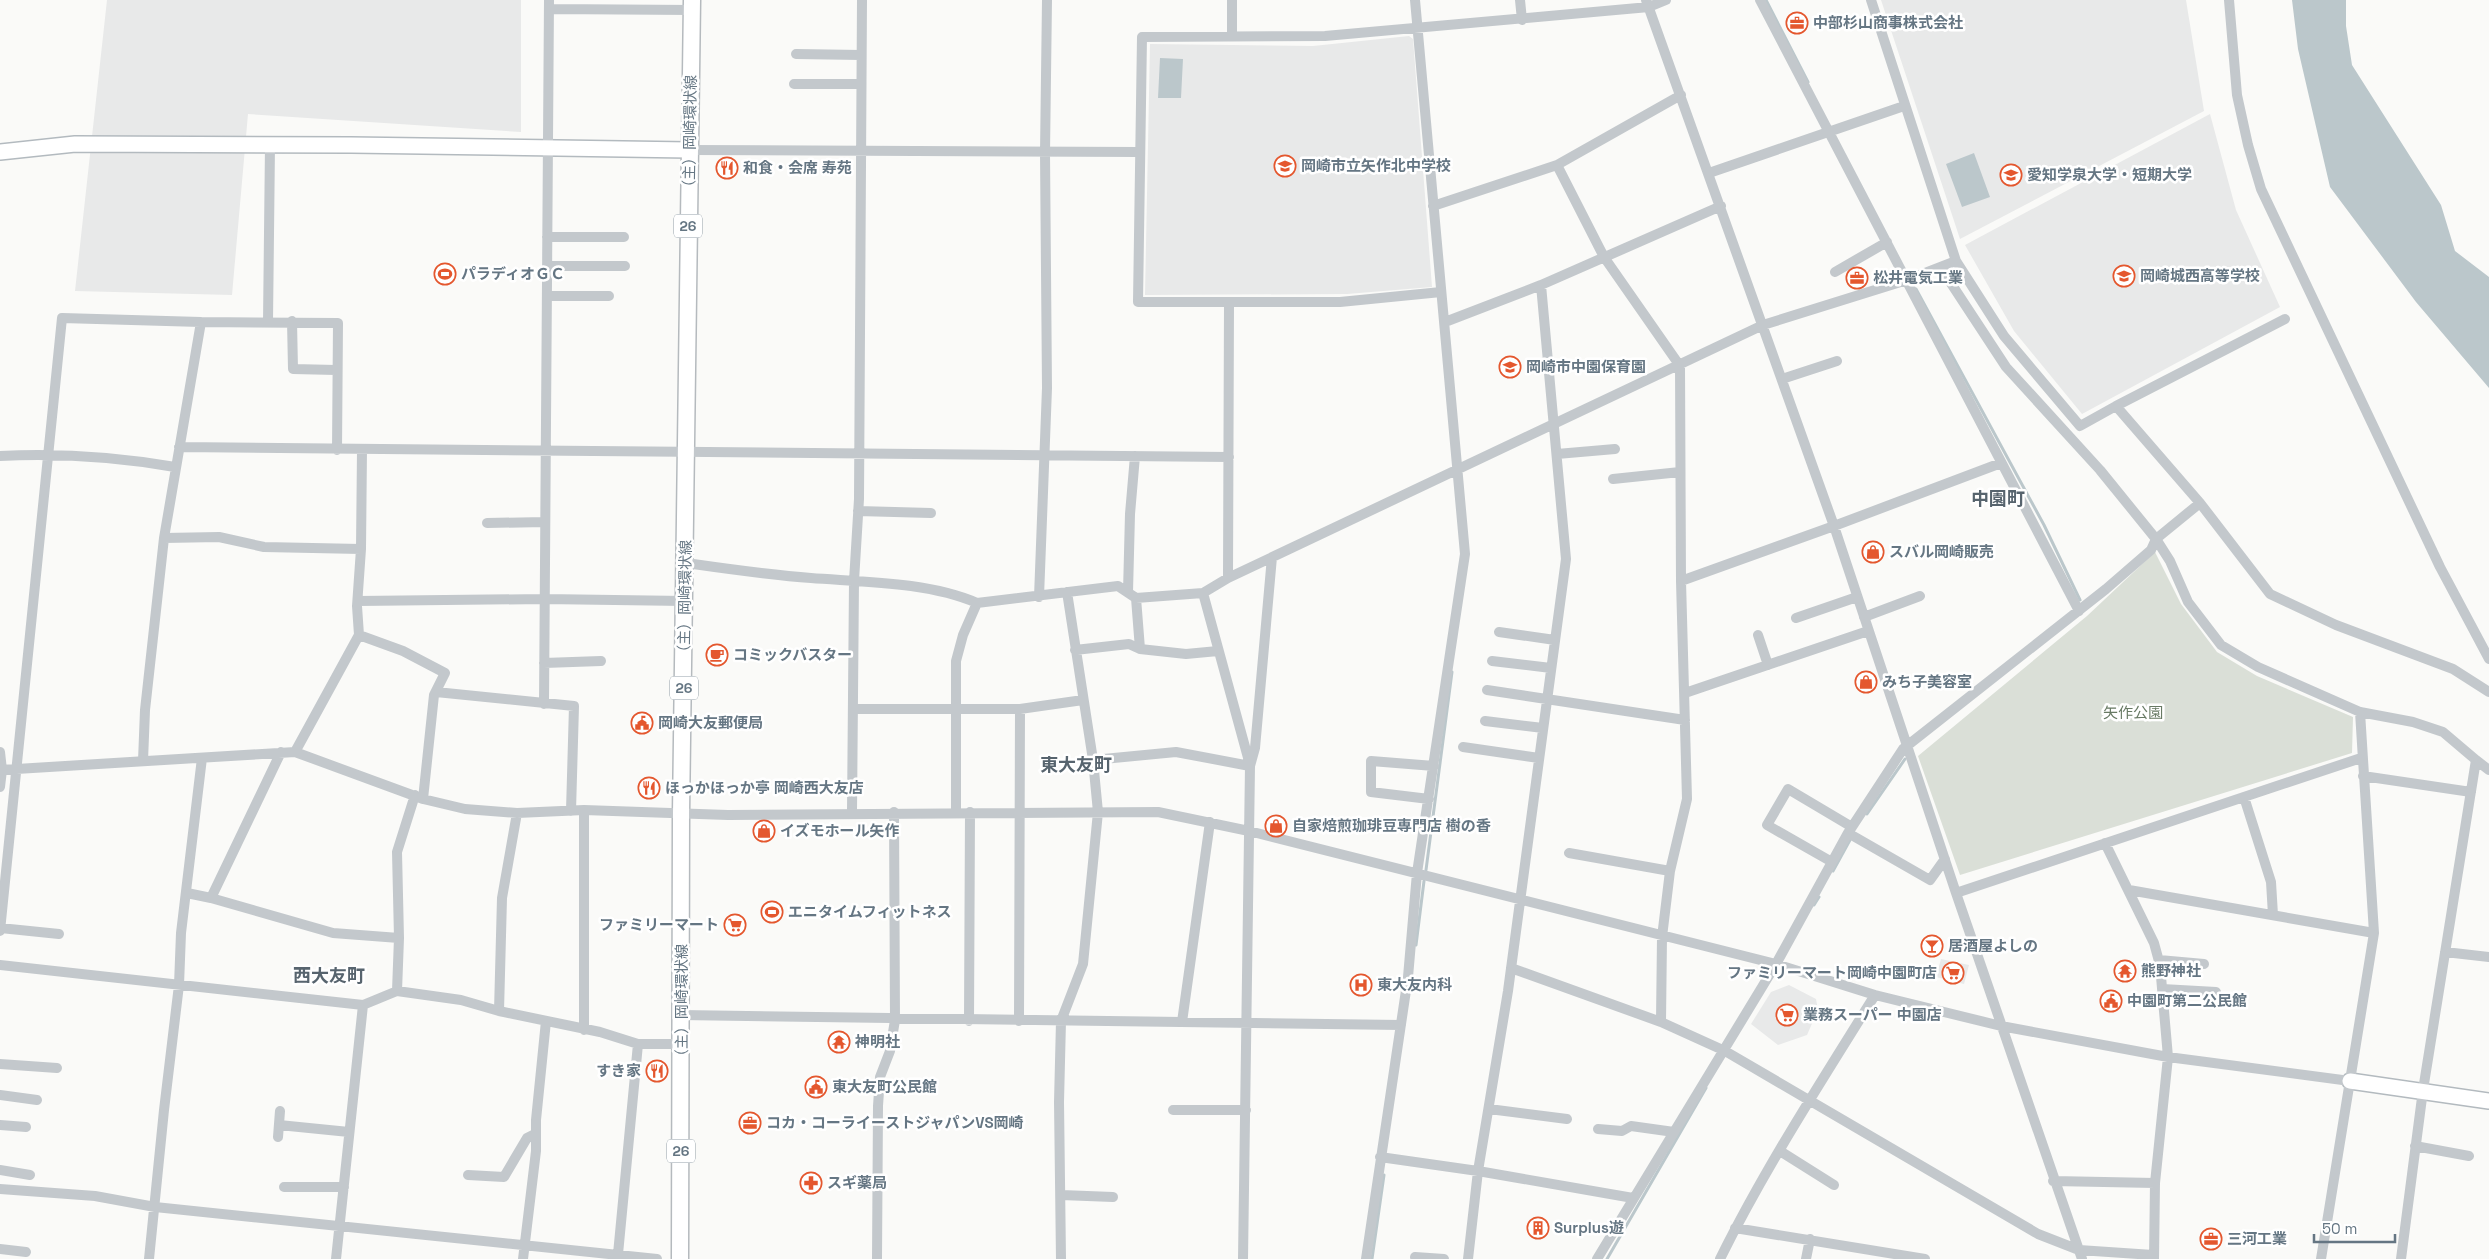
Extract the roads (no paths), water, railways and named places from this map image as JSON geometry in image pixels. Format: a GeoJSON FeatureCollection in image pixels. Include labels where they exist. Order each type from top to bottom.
{"type":"FeatureCollection","features":[{"type":"Feature","properties":{"kind":"main road","name":"（主）岡崎環状線"},"geometry":{"type":"LineString","coordinates":[[680,1259],[682,1044],[680,1015],[681,813],[686,601],[689,150],[692,5]]}},
{"type":"Feature","properties":{"kind":"street"},"geometry":{"type":"LineString","coordinates":[[852,812],[854,581],[858,511],[862,0]]}},
{"type":"Feature","properties":{"kind":"street"},"geometry":{"type":"LineString","coordinates":[[1039,597],[1047,388],[1045,153],[1047,0]]}},
{"type":"Feature","properties":{"kind":"street"},"geometry":{"type":"LineString","coordinates":[[1232,0],[1232,36]]}},
{"type":"Feature","properties":{"kind":"street"},"geometry":{"type":"LineString","coordinates":[[1366,1259],[1401,1025],[1417,874],[1465,554],[1415,0]]}},
{"type":"Feature","properties":{"kind":"street"},"geometry":{"type":"LineString","coordinates":[[1520,0],[1522,20]]}},
{"type":"Feature","properties":{"kind":"street"},"geometry":{"type":"LineString","coordinates":[[1441,292],[1340,302],[1138,302],[1142,37],[1325,36],[1522,20],[1666,0]]}},
{"type":"Feature","properties":{"kind":"street"},"geometry":{"type":"LineString","coordinates":[[1760,0],[2079,611]]}},
{"type":"Feature","properties":{"kind":"street"},"geometry":{"type":"LineString","coordinates":[[1871,0],[1956,261],[2004,336],[2080,426],[2285,319]]}},
{"type":"Feature","properties":{"kind":"street"},"geometry":{"type":"LineString","coordinates":[[2229,0],[2237,95],[2248,145],[2261,189],[2440,567],[2489,659]]}},
{"type":"Feature","properties":{"kind":"street"},"geometry":{"type":"LineString","coordinates":[[544,704],[549,4],[692,5]]}},
{"type":"Feature","properties":{"kind":"street"},"geometry":{"type":"LineString","coordinates":[[1648,4],[1834,526],[2053,1181],[2081,1254]]}},
{"type":"Feature","properties":{"kind":"street"},"geometry":{"type":"LineString","coordinates":[[796,54],[861,55]]}},
{"type":"Feature","properties":{"kind":"street"},"geometry":{"type":"LineString","coordinates":[[794,84],[861,84]]}},
{"type":"Feature","properties":{"kind":"street"},"geometry":{"type":"LineString","coordinates":[[1433,206],[1557,165],[1681,95]]}},
{"type":"Feature","properties":{"kind":"street"},"geometry":{"type":"LineString","coordinates":[[1709,173],[1904,106]]}},
{"type":"Feature","properties":{"kind":"street"},"geometry":{"type":"LineString","coordinates":[[0,152],[75,144],[548,147],[860,152],[1140,152]]}},
{"type":"Feature","properties":{"kind":"street"},"geometry":{"type":"LineString","coordinates":[[268,322],[270,145]]}},
{"type":"Feature","properties":{"kind":"street"},"geometry":{"type":"LineString","coordinates":[[1557,165],[1604,257],[1680,366],[1681,580],[1686,693],[1687,799],[1670,871],[1662,937],[1662,1022]]}},
{"type":"Feature","properties":{"kind":"street"},"geometry":{"type":"LineString","coordinates":[[1445,322],[1541,285],[1721,206]]}},
{"type":"Feature","properties":{"kind":"street"},"geometry":{"type":"LineString","coordinates":[[547,238],[624,237]]}},
{"type":"Feature","properties":{"kind":"street"},"geometry":{"type":"LineString","coordinates":[[1835,272],[1887,242]]}},
{"type":"Feature","properties":{"kind":"street"},"geometry":{"type":"LineString","coordinates":[[686,563],[756,574],[854,581],[923,589],[965,598],[977,603],[1118,586],[1132,595],[1203,593],[1228,578],[1680,366],[1763,325],[1907,280],[1956,261]]}},
{"type":"Feature","properties":{"kind":"street"},"geometry":{"type":"LineString","coordinates":[[547,266],[625,266]]}},
{"type":"Feature","properties":{"kind":"street"},"geometry":{"type":"LineString","coordinates":[[1941,268],[2006,367],[2100,470],[2156,539],[2170,561],[2188,602],[2220,645],[2258,667],[2360,712],[2414,722],[2443,732],[2489,770]]}},
{"type":"Feature","properties":{"kind":"street"},"geometry":{"type":"LineString","coordinates":[[1468,1259],[1478,1171],[1511,968],[1566,559],[1558,454],[1541,285]]}},
{"type":"Feature","properties":{"kind":"street"},"geometry":{"type":"LineString","coordinates":[[548,296],[609,296]]}},
{"type":"Feature","properties":{"kind":"street"},"geometry":{"type":"LineString","coordinates":[[1228,578],[1229,303]]}},
{"type":"Feature","properties":{"kind":"street"},"geometry":{"type":"LineString","coordinates":[[59,934],[0,929],[62,318],[201,322],[338,322],[336,370],[337,450]]}},
{"type":"Feature","properties":{"kind":"street"},"geometry":{"type":"LineString","coordinates":[[292,321],[293,370],[336,370]]}},
{"type":"Feature","properties":{"kind":"street"},"geometry":{"type":"LineString","coordinates":[[143,761],[145,710],[164,538],[201,322]]}},
{"type":"Feature","properties":{"kind":"street"},"geometry":{"type":"LineString","coordinates":[[1782,379],[1837,361]]}},
{"type":"Feature","properties":{"kind":"street"},"geometry":{"type":"LineString","coordinates":[[2116,406],[2200,503],[2270,594],[2336,625],[2453,669],[2489,692]]}},
{"type":"Feature","properties":{"kind":"street"},"geometry":{"type":"LineString","coordinates":[[179,447],[337,450],[858,452],[1045,457],[1229,457]]}},
{"type":"Feature","properties":{"kind":"street"},"geometry":{"type":"LineString","coordinates":[[1558,454],[1615,449]]}},
{"type":"Feature","properties":{"kind":"street"},"geometry":{"type":"LineString","coordinates":[[295,752],[359,635],[358,600],[361,549],[362,450]]}},
{"type":"Feature","properties":{"kind":"street"},"geometry":{"type":"LineString","coordinates":[[0,456],[48,453],[133,460],[175,467]]}},
{"type":"Feature","properties":{"kind":"street"},"geometry":{"type":"LineString","coordinates":[[1136,456],[1130,514],[1132,595],[1140,649]]}},
{"type":"Feature","properties":{"kind":"street"},"geometry":{"type":"LineString","coordinates":[[1681,580],[1834,526],[2001,463]]}},
{"type":"Feature","properties":{"kind":"street"},"geometry":{"type":"LineString","coordinates":[[1613,479],[1680,472]]}},
{"type":"Feature","properties":{"kind":"street"},"geometry":{"type":"LineString","coordinates":[[1597,1259],[1776,964],[1850,830],[1908,744],[2079,611],[2151,550],[2156,539],[2200,503]]}},
{"type":"Feature","properties":{"kind":"street"},"geometry":{"type":"LineString","coordinates":[[858,511],[931,513]]}},
{"type":"Feature","properties":{"kind":"street"},"geometry":{"type":"LineString","coordinates":[[487,523],[545,522]]}},
{"type":"Feature","properties":{"kind":"street"},"geometry":{"type":"LineString","coordinates":[[164,538],[219,537],[264,547],[361,549]]}},
{"type":"Feature","properties":{"kind":"street"},"geometry":{"type":"LineString","coordinates":[[1242,1259],[1246,1110],[1250,766],[1254,748],[1272,557]]}},
{"type":"Feature","properties":{"kind":"street"},"geometry":{"type":"LineString","coordinates":[[1061,1259],[1062,1196],[1059,1102],[1061,1021],[1083,964],[1098,812],[1093,760],[1067,592]]}},
{"type":"Feature","properties":{"kind":"street"},"geometry":{"type":"LineString","coordinates":[[1203,593],[1250,766]]}},
{"type":"Feature","properties":{"kind":"street"},"geometry":{"type":"LineString","coordinates":[[1864,617],[1920,596]]}},
{"type":"Feature","properties":{"kind":"street"},"geometry":{"type":"LineString","coordinates":[[1796,618],[1857,597]]}},
{"type":"Feature","properties":{"kind":"street"},"geometry":{"type":"LineString","coordinates":[[358,600],[544,599],[686,601]]}},
{"type":"Feature","properties":{"kind":"street"},"geometry":{"type":"LineString","coordinates":[[956,812],[956,661],[963,635],[977,603]]}},
{"type":"Feature","properties":{"kind":"street"},"geometry":{"type":"LineString","coordinates":[[1686,693],[1868,631]]}},
{"type":"Feature","properties":{"kind":"street"},"geometry":{"type":"LineString","coordinates":[[1499,632],[1555,640]]}},
{"type":"Feature","properties":{"kind":"street"},"geometry":{"type":"LineString","coordinates":[[359,635],[403,651],[445,673],[436,692],[419,797],[397,852],[399,938],[397,991]]}},
{"type":"Feature","properties":{"kind":"street"},"geometry":{"type":"LineString","coordinates":[[1758,635],[1768,665]]}},
{"type":"Feature","properties":{"kind":"street"},"geometry":{"type":"LineString","coordinates":[[1075,650],[1129,644],[1140,649],[1186,654],[1218,651]]}},
{"type":"Feature","properties":{"kind":"street"},"geometry":{"type":"LineString","coordinates":[[544,663],[601,661]]}},
{"type":"Feature","properties":{"kind":"street"},"geometry":{"type":"LineString","coordinates":[[1492,661],[1551,668]]}},
{"type":"Feature","properties":{"kind":"street"},"geometry":{"type":"LineString","coordinates":[[1487,690],[1685,720]]}},
{"type":"Feature","properties":{"kind":"street"},"geometry":{"type":"LineString","coordinates":[[436,692],[574,706],[571,811]]}},
{"type":"Feature","properties":{"kind":"street"},"geometry":{"type":"LineString","coordinates":[[853,709],[1020,709],[1083,700]]}},
{"type":"Feature","properties":{"kind":"street"},"geometry":{"type":"LineString","coordinates":[[1019,1021],[1020,709]]}},
{"type":"Feature","properties":{"kind":"street"},"geometry":{"type":"LineString","coordinates":[[2321,1259],[2374,932],[2360,712]]}},
{"type":"Feature","properties":{"kind":"street"},"geometry":{"type":"LineString","coordinates":[[1485,721],[1543,728]]}},
{"type":"Feature","properties":{"kind":"street"},"geometry":{"type":"LineString","coordinates":[[1464,747],[1538,758]]}},
{"type":"Feature","properties":{"kind":"street"},"geometry":{"type":"LineString","coordinates":[[0,752],[0,787]]}},
{"type":"Feature","properties":{"kind":"street"},"geometry":{"type":"LineString","coordinates":[[211,898],[281,752]]}},
{"type":"Feature","properties":{"kind":"street"},"geometry":{"type":"LineString","coordinates":[[1,770],[76,767],[295,752],[419,797],[465,809],[517,813],[584,810],[728,815],[852,812],[1158,812],[1249,831],[1662,937],[1776,964],[1875,995],[2001,1026],[2168,1057],[2423,1090],[2489,1101]]}},
{"type":"Feature","properties":{"kind":"street"},"geometry":{"type":"LineString","coordinates":[[1093,760],[1176,752],[1250,766]]}},
{"type":"Feature","properties":{"kind":"street"},"geometry":{"type":"LineString","coordinates":[[149,1259],[179,985],[181,933],[202,758]]}},
{"type":"Feature","properties":{"kind":"street"},"geometry":{"type":"LineString","coordinates":[[1956,893],[2362,758]]}},
{"type":"Feature","properties":{"kind":"street"},"geometry":{"type":"LineString","coordinates":[[2401,1259],[2423,1090],[2476,760]]}},
{"type":"Feature","properties":{"kind":"street"},"geometry":{"type":"LineString","coordinates":[[1429,799],[1371,792],[1371,761],[1434,766]]}},
{"type":"Feature","properties":{"kind":"street"},"geometry":{"type":"LineString","coordinates":[[2363,776],[2471,792]]}},
{"type":"Feature","properties":{"kind":"street"},"geometry":{"type":"LineString","coordinates":[[1832,862],[1767,825],[1788,789],[1930,880],[1945,859]]}},
{"type":"Feature","properties":{"kind":"street"},"geometry":{"type":"LineString","coordinates":[[2244,797],[2271,882],[2274,915]]}},
{"type":"Feature","properties":{"kind":"street"},"geometry":{"type":"LineString","coordinates":[[584,810],[584,1030]]}},
{"type":"Feature","properties":{"kind":"street"},"geometry":{"type":"LineString","coordinates":[[877,1259],[878,1106],[880,1077],[890,1051],[894,1020],[894,812]]}},
{"type":"Feature","properties":{"kind":"street"},"geometry":{"type":"LineString","coordinates":[[969,1021],[970,812]]}},
{"type":"Feature","properties":{"kind":"street"},"geometry":{"type":"LineString","coordinates":[[499,1011],[502,898],[517,813]]}},
{"type":"Feature","properties":{"kind":"street"},"geometry":{"type":"LineString","coordinates":[[1182,1022],[1210,822]]}},
{"type":"Feature","properties":{"kind":"street"},"geometry":{"type":"LineString","coordinates":[[1511,968],[1662,1022],[1724,1051],[2038,1234],[2081,1254],[2154,1257],[2155,1184],[2168,1057],[2159,960],[2154,943],[2105,843]]}},
{"type":"Feature","properties":{"kind":"street"},"geometry":{"type":"LineString","coordinates":[[1569,853],[1670,871]]}},
{"type":"Feature","properties":{"kind":"street"},"geometry":{"type":"LineString","coordinates":[[2129,890],[2374,932]]}},
{"type":"Feature","properties":{"kind":"street"},"geometry":{"type":"LineString","coordinates":[[187,893],[211,898],[333,933],[399,938]]}},
{"type":"Feature","properties":{"kind":"street"},"geometry":{"type":"LineString","coordinates":[[2445,952],[2489,957]]}},
{"type":"Feature","properties":{"kind":"street"},"geometry":{"type":"LineString","coordinates":[[2159,960],[2204,964]]}},
{"type":"Feature","properties":{"kind":"street"},"geometry":{"type":"LineString","coordinates":[[0,965],[363,1005],[397,991],[461,1000],[499,1011],[638,1044],[682,1044]]}},
{"type":"Feature","properties":{"kind":"street"},"geometry":{"type":"LineString","coordinates":[[2162,989],[2216,992]]}},
{"type":"Feature","properties":{"kind":"street"},"geometry":{"type":"LineString","coordinates":[[1720,1259],[1735,1228],[1780,1151],[1875,995]]}},
{"type":"Feature","properties":{"kind":"street"},"geometry":{"type":"LineString","coordinates":[[336,1259],[363,1005]]}},
{"type":"Feature","properties":{"kind":"street"},"geometry":{"type":"LineString","coordinates":[[680,1015],[894,1020],[1401,1025]]}},
{"type":"Feature","properties":{"kind":"street"},"geometry":{"type":"LineString","coordinates":[[523,1259],[536,1151],[534,1134],[546,1021]]}},
{"type":"Feature","properties":{"kind":"street"},"geometry":{"type":"LineString","coordinates":[[618,1254],[638,1044]]}},
{"type":"Feature","properties":{"kind":"street"},"geometry":{"type":"LineString","coordinates":[[0,1064],[57,1068]]}},
{"type":"Feature","properties":{"kind":"street"},"geometry":{"type":"LineString","coordinates":[[0,1095],[37,1100]]}},
{"type":"Feature","properties":{"kind":"street"},"geometry":{"type":"LineString","coordinates":[[1489,1109],[1567,1119]]}},
{"type":"Feature","properties":{"kind":"street"},"geometry":{"type":"LineString","coordinates":[[1173,1110],[1246,1110]]}},
{"type":"Feature","properties":{"kind":"street"},"geometry":{"type":"LineString","coordinates":[[278,1137],[280,1111]]}},
{"type":"Feature","properties":{"kind":"street"},"geometry":{"type":"LineString","coordinates":[[0,1125],[26,1128]]}},
{"type":"Feature","properties":{"kind":"street"},"geometry":{"type":"LineString","coordinates":[[279,1125],[349,1132]]}},
{"type":"Feature","properties":{"kind":"street"},"geometry":{"type":"LineString","coordinates":[[1598,1129],[1622,1131],[1631,1126],[1674,1132]]}},
{"type":"Feature","properties":{"kind":"street"},"geometry":{"type":"LineString","coordinates":[[468,1175],[504,1177],[528,1138],[534,1134]]}},
{"type":"Feature","properties":{"kind":"street"},"geometry":{"type":"LineString","coordinates":[[2415,1146],[2469,1156]]}},
{"type":"Feature","properties":{"kind":"street"},"geometry":{"type":"LineString","coordinates":[[1780,1151],[1834,1185]]}},
{"type":"Feature","properties":{"kind":"street"},"geometry":{"type":"LineString","coordinates":[[1380,1157],[1478,1171],[1633,1198]]}},
{"type":"Feature","properties":{"kind":"street"},"geometry":{"type":"LineString","coordinates":[[0,1170],[30,1175]]}},
{"type":"Feature","properties":{"kind":"street"},"geometry":{"type":"LineString","coordinates":[[2053,1181],[2155,1184]]}},
{"type":"Feature","properties":{"kind":"street"},"geometry":{"type":"LineString","coordinates":[[284,1187],[344,1187]]}},
{"type":"Feature","properties":{"kind":"street"},"geometry":{"type":"LineString","coordinates":[[0,1189],[95,1196],[155,1207],[657,1259]]}},
{"type":"Feature","properties":{"kind":"street"},"geometry":{"type":"LineString","coordinates":[[1062,1196],[1113,1197]]}},
{"type":"Feature","properties":{"kind":"street"},"geometry":{"type":"LineString","coordinates":[[1735,1228],[1810,1239],[1894,1257],[1924,1259]]}},
{"type":"Feature","properties":{"kind":"street"},"geometry":{"type":"LineString","coordinates":[[1806,1259],[1810,1239]]}},
{"type":"Feature","properties":{"kind":"street"},"geometry":{"type":"LineString","coordinates":[[0,1249],[26,1252]]}},
{"type":"Feature","properties":{"kind":"street"},"geometry":{"type":"LineString","coordinates":[[1415,1257],[1444,1259]]}},
{"type":"Feature","properties":{"kind":"waterway"},"geometry":{"type":"LineString","coordinates":[[1766,0],[1808,82]]}},
{"type":"Feature","properties":{"kind":"waterway"},"geometry":{"type":"LineString","coordinates":[[1916,289],[2044,525],[2080,600]]}},
{"type":"Feature","properties":{"kind":"waterway"},"geometry":{"type":"LineString","coordinates":[[1426,870],[1452,672]]}},
{"type":"Feature","properties":{"kind":"waterway"},"geometry":{"type":"LineString","coordinates":[[1867,814],[1905,759]]}},
{"type":"Feature","properties":{"kind":"waterway"},"geometry":{"type":"LineString","coordinates":[[1833,871],[1850,840]]}},
{"type":"Feature","properties":{"kind":"waterway"},"geometry":{"type":"LineString","coordinates":[[1416,945],[1424,881]]}},
{"type":"Feature","properties":{"kind":"waterway"},"geometry":{"type":"LineString","coordinates":[[1814,905],[1819,897]]}},
{"type":"Feature","properties":{"kind":"waterway"},"geometry":{"type":"LineString","coordinates":[[1607,1259],[1706,1088]]}},
{"type":"Feature","properties":{"kind":"waterway"},"geometry":{"type":"LineString","coordinates":[[1372,1259],[1384,1175]]}},
{"type":"Feature","properties":{"kind":"place","name":"中部杉山商事株式会社"},"geometry":{"type":"Point","coordinates":[1797,23]}},
{"type":"Feature","properties":{"kind":"place","name":"岡崎市立矢作北中学校"},"geometry":{"type":"Point","coordinates":[1285,166]}},
{"type":"Feature","properties":{"kind":"place","name":"和食・会席 寿苑"},"geometry":{"type":"Point","coordinates":[727,168]}},
{"type":"Feature","properties":{"kind":"place","name":"愛知学泉大学・短期大学"},"geometry":{"type":"Point","coordinates":[2011,175]}},
{"type":"Feature","properties":{"kind":"place","name":"パラディオＧＣ"},"geometry":{"type":"Point","coordinates":[445,274]}},
{"type":"Feature","properties":{"kind":"place","name":"岡崎城西高等学校"},"geometry":{"type":"Point","coordinates":[2124,276]}},
{"type":"Feature","properties":{"kind":"place","name":"松井電気工業"},"geometry":{"type":"Point","coordinates":[1857,278]}},
{"type":"Feature","properties":{"kind":"place","name":"岡崎市中園保育園"},"geometry":{"type":"Point","coordinates":[1510,367]}},
{"type":"Feature","properties":{"kind":"place","name":"スバル岡崎販売"},"geometry":{"type":"Point","coordinates":[1873,552]}},
{"type":"Feature","properties":{"kind":"place","name":"コミックバスター"},"geometry":{"type":"Point","coordinates":[717,655]}},
{"type":"Feature","properties":{"kind":"place","name":"みち子美容室"},"geometry":{"type":"Point","coordinates":[1866,682]}},
{"type":"Feature","properties":{"kind":"place","name":"岡崎大友郵便局"},"geometry":{"type":"Point","coordinates":[642,723]}},
{"type":"Feature","properties":{"kind":"place","name":"ほっかほっか亭 岡崎西大友店"},"geometry":{"type":"Point","coordinates":[649,788]}},
{"type":"Feature","properties":{"kind":"place","name":"自家焙煎珈琲豆専門店 樹の香"},"geometry":{"type":"Point","coordinates":[1276,826]}},
{"type":"Feature","properties":{"kind":"place","name":"イズモホール矢作"},"geometry":{"type":"Point","coordinates":[764,831]}},
{"type":"Feature","properties":{"kind":"place","name":"エニタイムフィットネス"},"geometry":{"type":"Point","coordinates":[772,912]}},
{"type":"Feature","properties":{"kind":"place","name":"ファミリーマート"},"geometry":{"type":"Point","coordinates":[735,925]}},
{"type":"Feature","properties":{"kind":"place","name":"居酒屋よしの"},"geometry":{"type":"Point","coordinates":[1932,946]}},
{"type":"Feature","properties":{"kind":"place","name":"熊野神社"},"geometry":{"type":"Point","coordinates":[2125,971]}},
{"type":"Feature","properties":{"kind":"place","name":"ファミリーマート岡崎中園町店"},"geometry":{"type":"Point","coordinates":[1953,973]}},
{"type":"Feature","properties":{"kind":"place","name":"東大友内科"},"geometry":{"type":"Point","coordinates":[1361,985]}},
{"type":"Feature","properties":{"kind":"place","name":"中園町第二公民館"},"geometry":{"type":"Point","coordinates":[2111,1001]}},
{"type":"Feature","properties":{"kind":"place","name":"業務スーパー 中園店"},"geometry":{"type":"Point","coordinates":[1787,1015]}},
{"type":"Feature","properties":{"kind":"place","name":"神明社"},"geometry":{"type":"Point","coordinates":[839,1042]}},
{"type":"Feature","properties":{"kind":"place","name":"すき家"},"geometry":{"type":"Point","coordinates":[657,1071]}},
{"type":"Feature","properties":{"kind":"place","name":"東大友町公民館"},"geometry":{"type":"Point","coordinates":[816,1087]}},
{"type":"Feature","properties":{"kind":"place","name":"コカ・コーライーストジャパンVS岡崎"},"geometry":{"type":"Point","coordinates":[750,1123]}},
{"type":"Feature","properties":{"kind":"place","name":"スギ薬局"},"geometry":{"type":"Point","coordinates":[811,1183]}},
{"type":"Feature","properties":{"kind":"place","name":"Surplus遊"},"geometry":{"type":"Point","coordinates":[1538,1228]}},
{"type":"Feature","properties":{"kind":"place","name":"三河工業"},"geometry":{"type":"Point","coordinates":[2211,1239]}},
{"type":"Feature","properties":{"kind":"district","name":"中園町"},"geometry":{"type":"Point","coordinates":[1998,499]}},
{"type":"Feature","properties":{"kind":"district","name":"東大友町"},"geometry":{"type":"Point","coordinates":[1076,765]}},
{"type":"Feature","properties":{"kind":"district","name":"西大友町"},"geometry":{"type":"Point","coordinates":[329,976]}},
{"type":"Feature","properties":{"kind":"park label","name":"矢作公園"},"geometry":{"type":"Point","coordinates":[2133,713]}}]}
